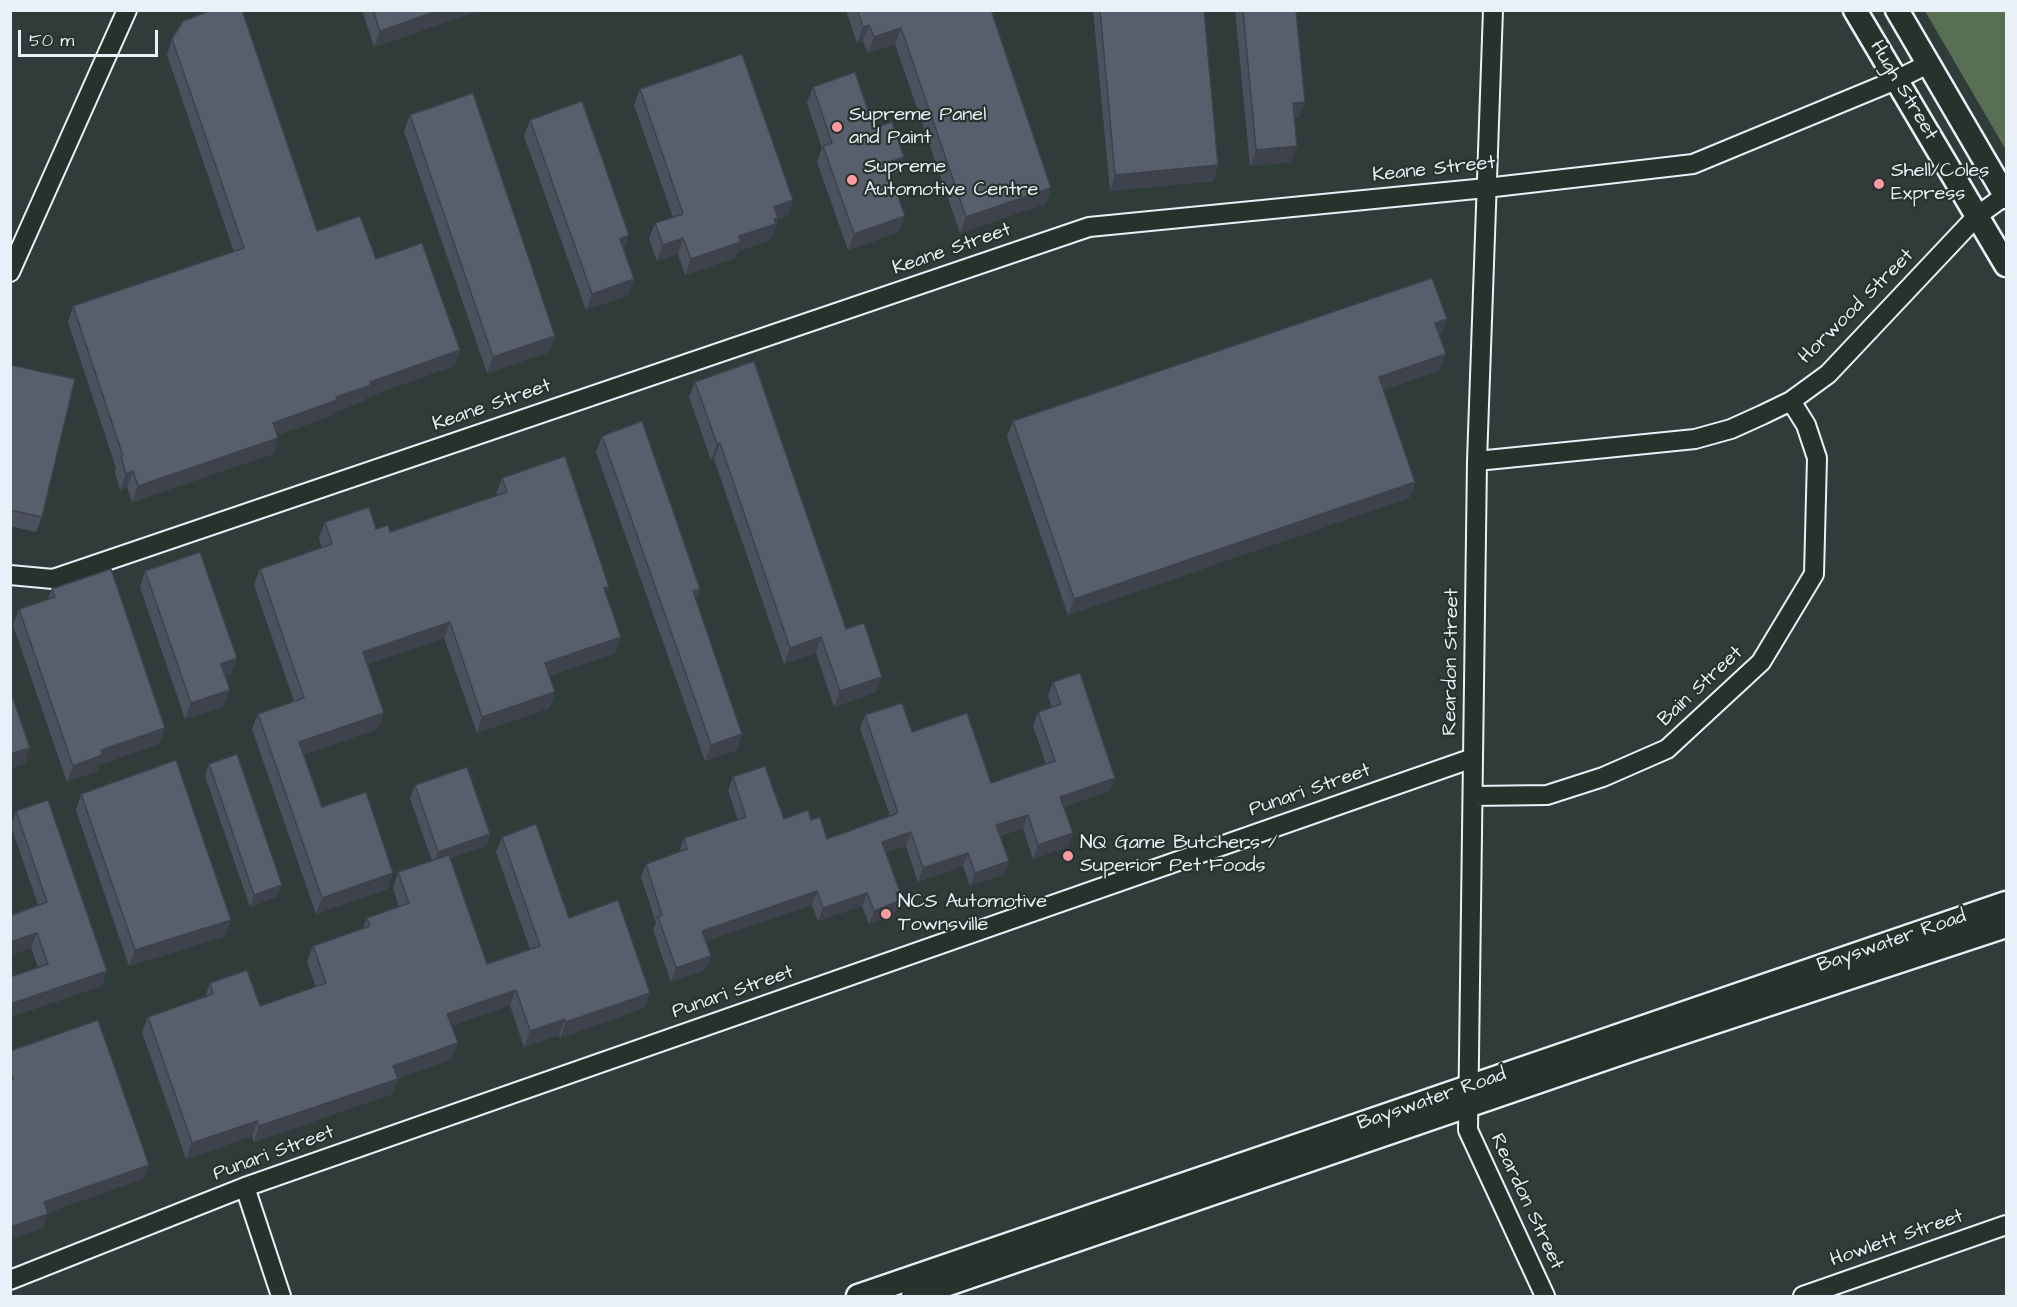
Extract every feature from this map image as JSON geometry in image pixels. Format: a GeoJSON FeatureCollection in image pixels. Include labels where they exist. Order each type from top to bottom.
{"type":"FeatureCollection","features":[{"type":"Feature","properties":{"kind":"main road","name":"Hugh Street"},"geometry":{"type":"LineString","coordinates":[[1855,10],[2007,265]]}},
{"type":"Feature","properties":{"kind":"main road","name":"Hugh Street"},"geometry":{"type":"LineString","coordinates":[[1897,10],[2006,196]]}},
{"type":"Feature","properties":{"kind":"main road","name":"Bayswater Road"},"geometry":{"type":"LineString","coordinates":[[913,1296],[2007,903]]}},
{"type":"Feature","properties":{"kind":"main road","name":"Bayswater Road"},"geometry":{"type":"LineString","coordinates":[[858,1296],[1470,1096],[2007,926]]}},
{"type":"Feature","properties":{"kind":"street"},"geometry":{"type":"LineString","coordinates":[[10,272],[127,10]]}},
{"type":"Feature","properties":{"kind":"street","name":"Reardon Street"},"geometry":{"type":"LineString","coordinates":[[1493,10],[1477,461],[1468,1130],[1545,1296]]}},
{"type":"Feature","properties":{"kind":"street","name":"Keane Street"},"geometry":{"type":"LineString","coordinates":[[10,575],[53,579],[1089,227],[1486,188],[1693,164],[1896,80],[1928,64]]}},
{"type":"Feature","properties":{"kind":"street","name":"Horwood Street"},"geometry":{"type":"LineString","coordinates":[[1477,461],[1695,439],[1731,429],[1791,401],[1828,374],[1977,216],[2006,196]]}},
{"type":"Feature","properties":{"kind":"street","name":"Bain Street"},"geometry":{"type":"LineString","coordinates":[[1473,796],[1547,795],[1604,777],[1667,749],[1761,662],[1814,574],[1817,458],[1806,425],[1791,401]]}},
{"type":"Feature","properties":{"kind":"street","name":"Punari Street"},"geometry":{"type":"LineString","coordinates":[[10,1280],[245,1187],[1473,758]]}},
{"type":"Feature","properties":{"kind":"street"},"geometry":{"type":"LineString","coordinates":[[245,1187],[281,1296]]}},
{"type":"Feature","properties":{"kind":"street","name":"Howlett Street"},"geometry":{"type":"LineString","coordinates":[[1803,1296],[2007,1225]]}},
{"type":"Feature","properties":{"kind":"green space"},"geometry":{"type":"Polygon","coordinates":[[[1925,11],[2006,11],[2006,150],[1925,11]]]}},
{"type":"Feature","properties":{"kind":"building"},"geometry":{"type":"Polygon","coordinates":[[[212,10],[242,10],[317,231],[360,216],[376,259],[422,243],[460,350],[370,382],[371,385],[336,397],[337,400],[273,423],[278,438],[138,486],[133,471],[126,474],[121,456],[123,456],[73,306],[244,248],[172,39],[183,21],[212,10]]]}},
{"type":"Feature","properties":{"kind":"building"},"geometry":{"type":"Polygon","coordinates":[[[373,10],[440,10],[380,31],[373,10]]]}},
{"type":"Feature","properties":{"kind":"building"},"geometry":{"type":"Polygon","coordinates":[[[857,10],[991,10],[1051,188],[966,217],[901,28],[874,37],[869,25],[863,27],[857,10]]]}},
{"type":"Feature","properties":{"kind":"building"},"geometry":{"type":"Polygon","coordinates":[[[1100,10],[1204,10],[1218,165],[1115,175],[1100,10]]]}},
{"type":"Feature","properties":{"kind":"building"},"geometry":{"type":"Polygon","coordinates":[[[1243,10],[1296,10],[1305,102],[1293,103],[1297,146],[1256,150],[1243,10]]]}},
{"type":"Feature","properties":{"kind":"building"},"geometry":{"type":"Polygon","coordinates":[[[742,54],[793,200],[774,207],[778,218],[774,219],[776,224],[739,236],[741,242],[691,259],[683,238],[663,245],[655,223],[683,214],[640,89],[742,54]]]}},
{"type":"Feature","properties":{"kind":"building"},"geometry":{"type":"Polygon","coordinates":[[[855,72],[874,128],[892,122],[904,157],[886,163],[905,216],[854,234],[823,146],[832,143],[813,87],[855,72]]]}},
{"type":"Feature","properties":{"kind":"building"},"geometry":{"type":"Polygon","coordinates":[[[473,93],[555,336],[493,357],[410,115],[473,93]]]}},
{"type":"Feature","properties":{"kind":"building"},"geometry":{"type":"Polygon","coordinates":[[[582,101],[629,235],[620,239],[634,279],[592,294],[530,120],[582,101]]]}},
{"type":"Feature","properties":{"kind":"building"},"geometry":{"type":"Polygon","coordinates":[[[1432,278],[1447,319],[1435,323],[1446,354],[1379,377],[1415,482],[1074,599],[1013,421],[1432,278]]]}},
{"type":"Feature","properties":{"kind":"building"},"geometry":{"type":"Polygon","coordinates":[[[754,361],[846,629],[864,623],[882,677],[840,691],[821,637],[790,648],[720,443],[717,444],[695,382],[754,361]]]}},
{"type":"Feature","properties":{"kind":"building"},"geometry":{"type":"Polygon","coordinates":[[[11,365],[75,379],[42,517],[10,510],[11,365]]]}},
{"type":"Feature","properties":{"kind":"building"},"geometry":{"type":"Polygon","coordinates":[[[642,421],[700,589],[693,591],[742,734],[711,745],[602,436],[642,421]]]}},
{"type":"Feature","properties":{"kind":"building"},"geometry":{"type":"Polygon","coordinates":[[[565,456],[609,587],[604,588],[621,637],[545,663],[555,692],[482,717],[450,622],[363,652],[384,713],[299,742],[322,807],[366,792],[393,873],[322,898],[258,714],[304,698],[260,569],[332,544],[325,522],[369,507],[376,529],[388,525],[390,532],[507,492],[502,478],[565,456]]]}},
{"type":"Feature","properties":{"kind":"building"},"geometry":{"type":"Polygon","coordinates":[[[200,552],[237,658],[221,664],[230,690],[191,703],[145,571],[200,552]]]}},
{"type":"Feature","properties":{"kind":"building"},"geometry":{"type":"Polygon","coordinates":[[[111,569],[165,728],[101,750],[102,755],[73,766],[19,609],[55,597],[52,589],[111,569]]]}},
{"type":"Feature","properties":{"kind":"building"},"geometry":{"type":"Polygon","coordinates":[[[1080,673],[1115,778],[1060,797],[1073,833],[1038,845],[1028,815],[996,825],[1009,861],[975,873],[968,853],[923,868],[911,832],[882,842],[900,892],[896,893],[899,901],[874,911],[867,893],[823,908],[817,891],[702,931],[711,956],[676,968],[658,917],[662,915],[646,864],[687,849],[684,838],[746,817],[733,777],[765,766],[784,819],[808,810],[811,820],[820,817],[827,839],[898,813],[865,715],[902,703],[912,732],[967,713],[991,783],[1055,761],[1038,712],[1061,704],[1053,682],[1080,673]]]}},
{"type":"Feature","properties":{"kind":"building"},"geometry":{"type":"Polygon","coordinates":[[[10,690],[30,748],[10,754],[10,690]]]}},
{"type":"Feature","properties":{"kind":"building"},"geometry":{"type":"Polygon","coordinates":[[[237,754],[282,885],[254,895],[209,764],[237,754]]]}},
{"type":"Feature","properties":{"kind":"building"},"geometry":{"type":"Polygon","coordinates":[[[176,760],[231,920],[135,950],[81,794],[176,760]]]}},
{"type":"Feature","properties":{"kind":"building"},"geometry":{"type":"Polygon","coordinates":[[[467,767],[490,834],[438,852],[415,785],[467,767]]]}},
{"type":"Feature","properties":{"kind":"building"},"geometry":{"type":"Polygon","coordinates":[[[48,800],[107,971],[10,1004],[10,977],[48,964],[37,933],[10,942],[10,911],[12,915],[47,902],[16,811],[48,800]]]}},
{"type":"Feature","properties":{"kind":"building"},"geometry":{"type":"Polygon","coordinates":[[[536,824],[569,918],[618,900],[650,993],[566,1022],[565,1019],[530,1031],[516,990],[447,1014],[458,1043],[393,1066],[398,1079],[259,1126],[257,1121],[192,1143],[148,1017],[213,994],[210,983],[247,970],[260,1006],[326,983],[313,946],[370,926],[367,918],[409,903],[398,872],[449,855],[487,964],[540,946],[502,837],[536,824]]]}},
{"type":"Feature","properties":{"kind":"building"},"geometry":{"type":"Polygon","coordinates":[[[98,1020],[149,1165],[44,1202],[48,1214],[10,1227],[10,1080],[13,1079],[10,1071],[10,1051],[98,1020]]]}},
{"type":"Feature","properties":{"kind":"place","name":"Supreme Panel and Paint"},"geometry":{"type":"Point","coordinates":[837,127]}},
{"type":"Feature","properties":{"kind":"place","name":"Supreme Automotive Centre"},"geometry":{"type":"Point","coordinates":[852,180]}},
{"type":"Feature","properties":{"kind":"place","name":"Shell/Coles Express"},"geometry":{"type":"Point","coordinates":[1879,184]}},
{"type":"Feature","properties":{"kind":"place","name":"NQ Game Butchers / Superior Pet Foods"},"geometry":{"type":"Point","coordinates":[1068,856]}},
{"type":"Feature","properties":{"kind":"place","name":"NCS Automotive Townsville"},"geometry":{"type":"Point","coordinates":[886,914]}}]}
